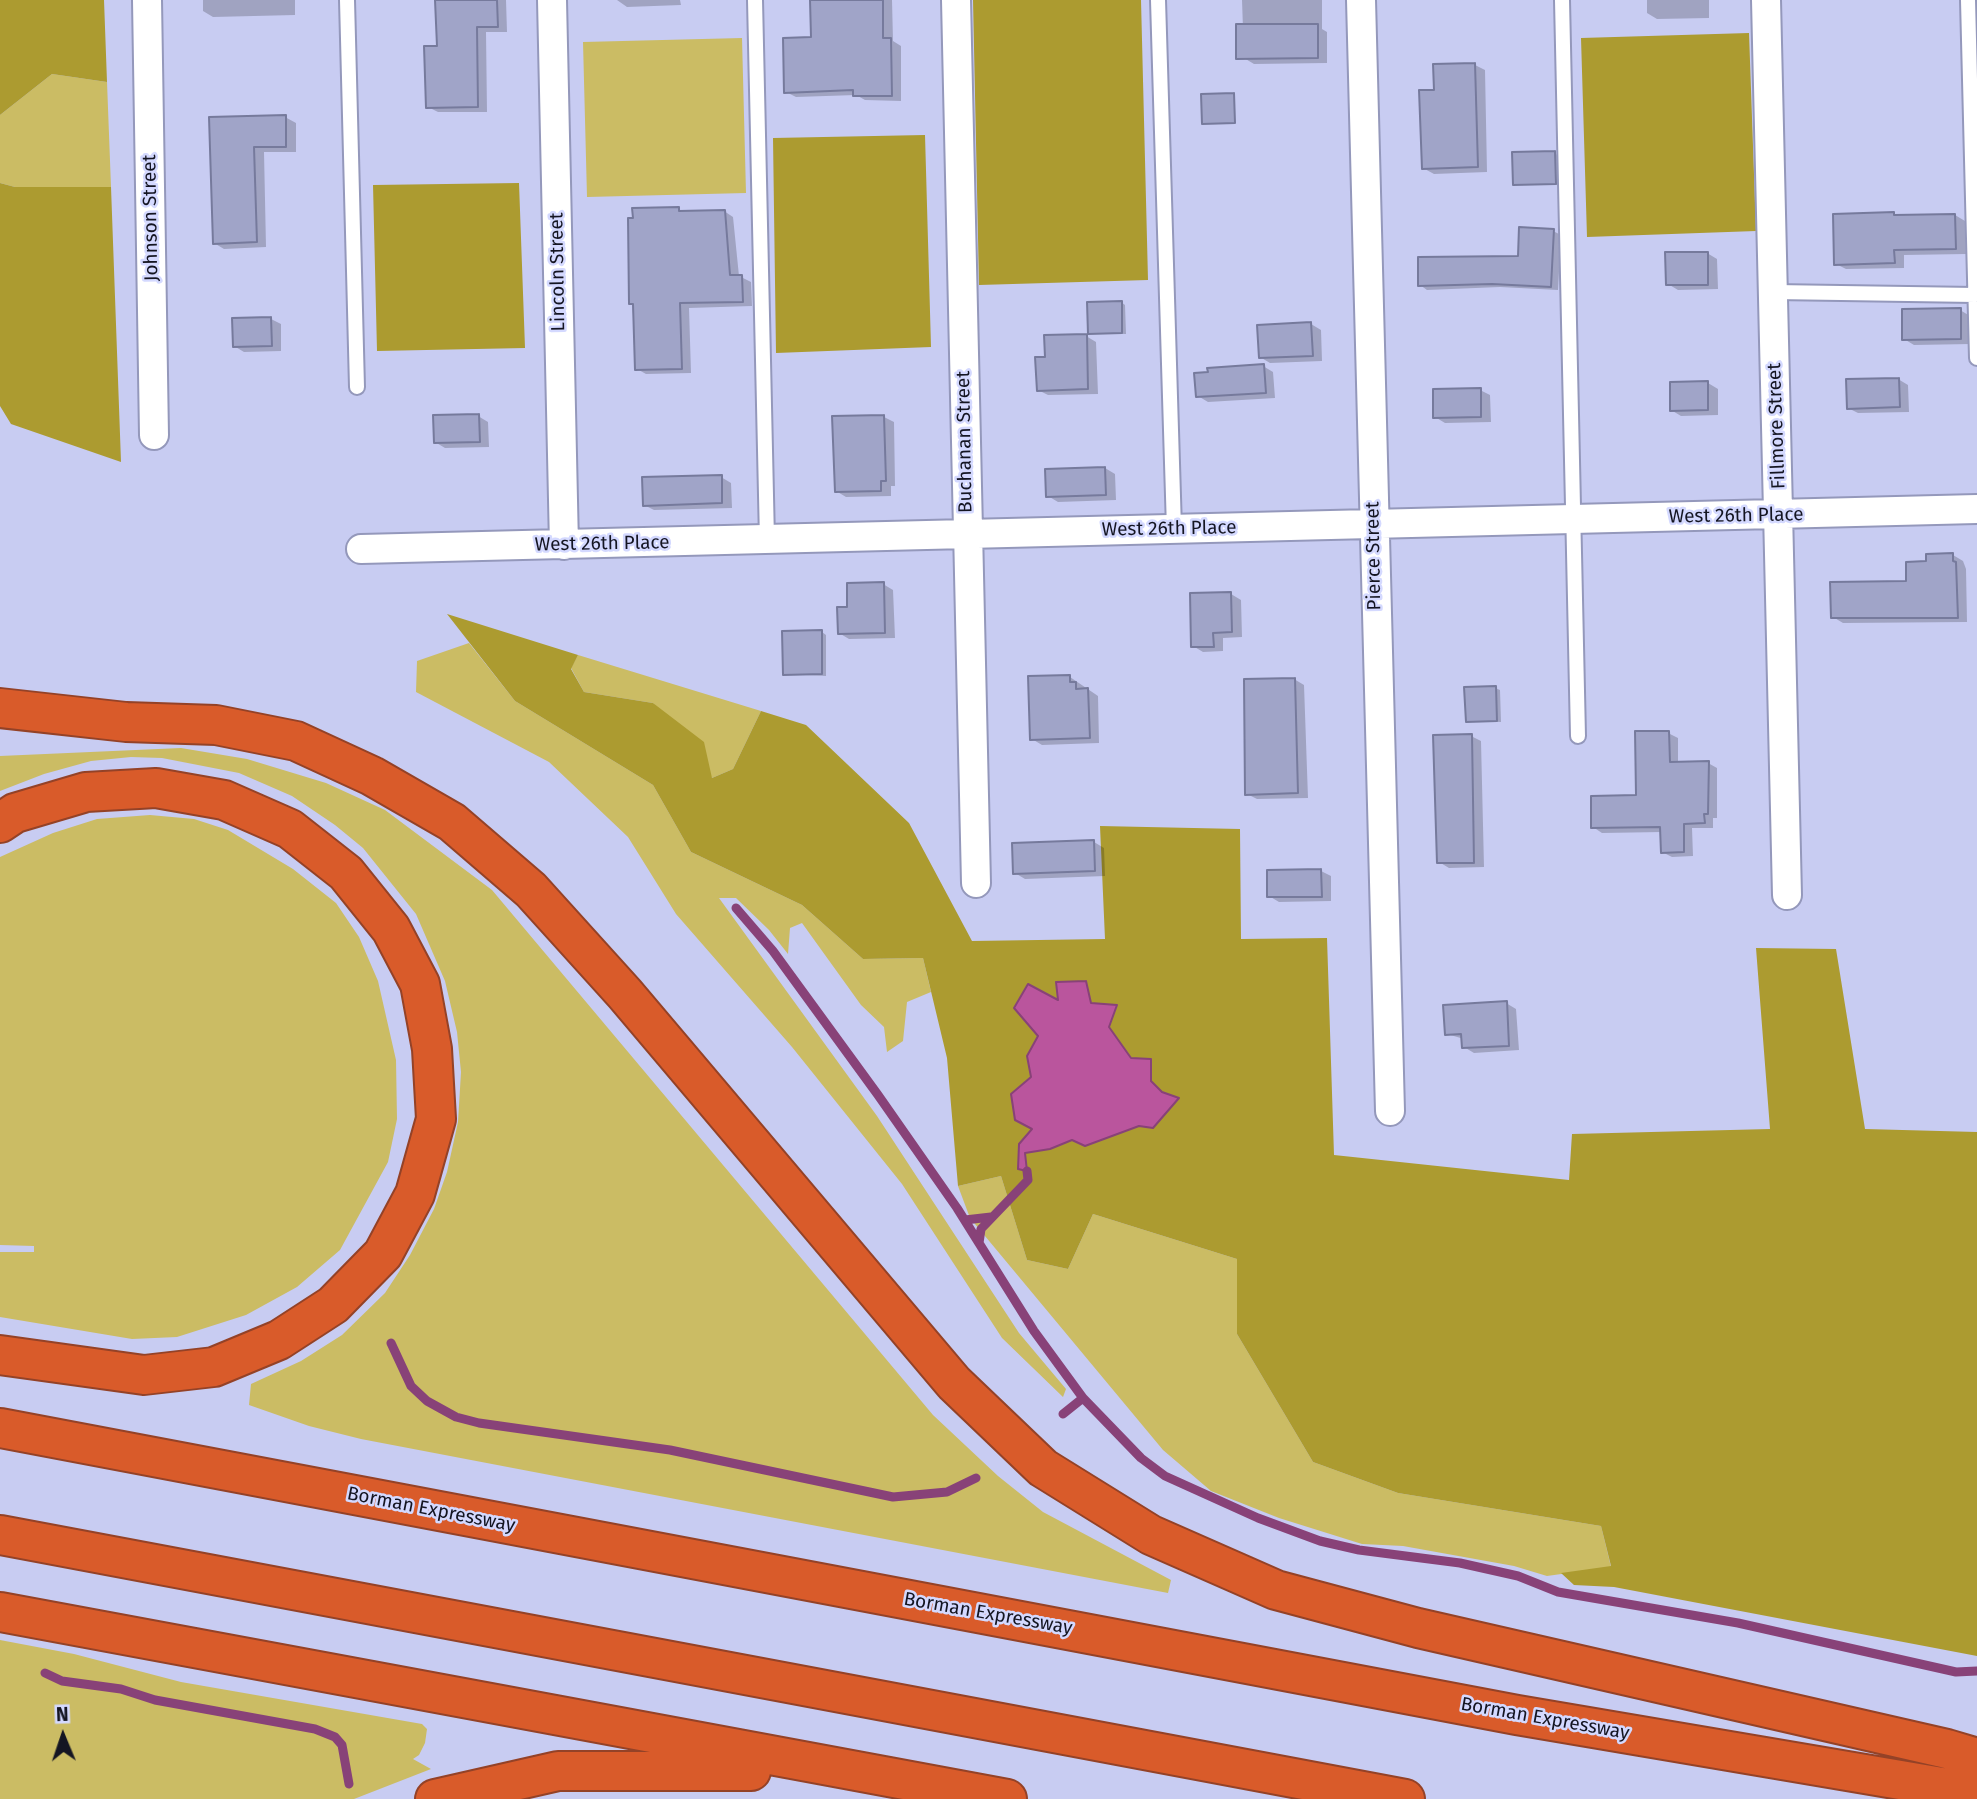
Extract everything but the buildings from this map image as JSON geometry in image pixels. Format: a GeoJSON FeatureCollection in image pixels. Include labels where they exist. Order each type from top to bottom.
{"type":"FeatureCollection","features":[{"type":"Feature","properties":{"kind":"highway"},"geometry":{"type":"LineString","coordinates":[[0,708],[126,722],[216,725],[296,741],[372,776],[452,822],[531,890],[625,994],[954,1383],[1043,1468],[1152,1535],[1276,1590],[1301,1597],[1418,1628],[1947,1749],[1977,1759]]}},
{"type":"Feature","properties":{"kind":"highway"},"geometry":{"type":"LineString","coordinates":[[0,730],[126,722]]}},
{"type":"Feature","properties":{"kind":"highway"},"geometry":{"type":"LineString","coordinates":[[0,823],[15,813],[86,792],[156,788],[224,800],[290,830],[346,873],[391,929],[420,984],[432,1049],[436,1119],[415,1194],[383,1254],[332,1305],[279,1340],[214,1367],[144,1375],[0,1355]]}},
{"type":"Feature","properties":{"kind":"highway","name":"Borman Expressway"},"geometry":{"type":"LineString","coordinates":[[0,1428],[1517,1715],[1977,1793]]}},
{"type":"Feature","properties":{"kind":"highway"},"geometry":{"type":"LineString","coordinates":[[0,1535],[1405,1799]]}},
{"type":"Feature","properties":{"kind":"highway"},"geometry":{"type":"LineString","coordinates":[[0,1612],[1007,1799]]}},
{"type":"Feature","properties":{"kind":"highway"},"geometry":{"type":"LineString","coordinates":[[435,1799],[558,1771],[668,1769],[869,1775]]}},
{"type":"Feature","properties":{"kind":"street","name":"Johnson Street"},"geometry":{"type":"LineString","coordinates":[[147,0],[154,435]]}},
{"type":"Feature","properties":{"kind":"street","name":"Lincoln Street"},"geometry":{"type":"LineString","coordinates":[[552,0],[564,545]]}},
{"type":"Feature","properties":{"kind":"street","name":"Buchanan Street"},"geometry":{"type":"LineString","coordinates":[[956,0],[976,883]]}},
{"type":"Feature","properties":{"kind":"street","name":"Pierce Street"},"geometry":{"type":"LineString","coordinates":[[1361,0],[1390,1111]]}},
{"type":"Feature","properties":{"kind":"street","name":"Fillmore Street"},"geometry":{"type":"LineString","coordinates":[[1766,0],[1787,895]]}},
{"type":"Feature","properties":{"kind":"street","name":"West 26th Place"},"geometry":{"type":"LineString","coordinates":[[361,550],[1977,509]]}},
{"type":"Feature","properties":{"kind":"lane"},"geometry":{"type":"LineString","coordinates":[[347,0],[357,387]]}},
{"type":"Feature","properties":{"kind":"lane"},"geometry":{"type":"LineString","coordinates":[[755,0],[767,540]]}},
{"type":"Feature","properties":{"kind":"lane"},"geometry":{"type":"LineString","coordinates":[[1158,0],[1174,529]]}},
{"type":"Feature","properties":{"kind":"lane"},"geometry":{"type":"LineString","coordinates":[[1562,0],[1578,736]]}},
{"type":"Feature","properties":{"kind":"lane"},"geometry":{"type":"LineString","coordinates":[[1968,0],[1973,53],[1977,358]]}},
{"type":"Feature","properties":{"kind":"lane"},"geometry":{"type":"LineString","coordinates":[[1774,292],[1975,295]]}},
{"type":"Feature","properties":{"kind":"shaded area"},"geometry":{"type":"Polygon","coordinates":[[[0,0],[104,0],[107,82],[52,74],[0,115],[0,0]]]}},
{"type":"Feature","properties":{"kind":"shaded area"},"geometry":{"type":"Polygon","coordinates":[[[973,0],[1141,0],[1148,280],[979,285],[973,0]]]}},
{"type":"Feature","properties":{"kind":"shaded area"},"geometry":{"type":"Polygon","coordinates":[[[1749,33],[1756,231],[1587,237],[1581,38],[1749,33]]]}},
{"type":"Feature","properties":{"kind":"shaded area"},"geometry":{"type":"Polygon","coordinates":[[[742,38],[746,193],[587,197],[583,42],[742,38]]]}},
{"type":"Feature","properties":{"kind":"shaded area"},"geometry":{"type":"Polygon","coordinates":[[[52,74],[107,82],[111,187],[15,187],[0,183],[0,115],[52,74]]]}},
{"type":"Feature","properties":{"kind":"shaded area"},"geometry":{"type":"Polygon","coordinates":[[[925,135],[931,347],[776,353],[773,138],[925,135]]]}},
{"type":"Feature","properties":{"kind":"shaded area"},"geometry":{"type":"Polygon","coordinates":[[[0,183],[15,187],[111,187],[121,462],[11,424],[0,406],[0,183]]]}},
{"type":"Feature","properties":{"kind":"shaded area"},"geometry":{"type":"Polygon","coordinates":[[[519,183],[525,348],[377,351],[373,185],[519,183]]]}},
{"type":"Feature","properties":{"kind":"shaded area"},"geometry":{"type":"Polygon","coordinates":[[[447,614],[578,655],[571,669],[584,692],[653,703],[704,742],[712,778],[733,769],[761,711],[806,725],[909,823],[972,941],[1105,939],[1100,826],[1240,829],[1241,939],[1327,938],[1334,1155],[1569,1180],[1572,1134],[1770,1129],[1756,948],[1836,949],[1865,1129],[1977,1132],[1977,1656],[1614,1587],[1574,1585],[1561,1573],[1611,1566],[1601,1526],[1398,1493],[1313,1462],[1237,1334],[1237,1259],[1093,1214],[1068,1269],[1027,1260],[1001,1176],[958,1186],[947,1058],[923,958],[863,959],[802,905],[691,852],[653,785],[515,701],[447,614]]]}},
{"type":"Feature","properties":{"kind":"shaded area"},"geometry":{"type":"Polygon","coordinates":[[[469,643],[515,701],[653,785],[691,852],[802,905],[863,959],[923,958],[931,992],[907,1002],[903,1041],[887,1052],[884,1027],[861,1005],[802,923],[790,928],[788,954],[769,930],[736,898],[719,898],[877,1116],[1019,1333],[1066,1389],[1063,1397],[1002,1338],[902,1184],[792,1047],[676,914],[628,837],[549,762],[416,692],[417,661],[469,643]]]}},
{"type":"Feature","properties":{"kind":"shaded area"},"geometry":{"type":"Polygon","coordinates":[[[578,655],[761,711],[733,769],[712,778],[653,703],[584,692],[571,668],[578,655]]]}},
{"type":"Feature","properties":{"kind":"shaded area"},"geometry":{"type":"Polygon","coordinates":[[[181,748],[247,759],[326,783],[385,810],[492,890],[933,1415],[998,1476],[1043,1512],[1171,1580],[1168,1593],[361,1439],[309,1426],[249,1405],[251,1384],[301,1361],[342,1335],[385,1293],[410,1255],[434,1209],[447,1172],[458,1122],[461,1072],[457,1032],[445,981],[416,914],[363,848],[292,796],[239,773],[162,758],[131,757],[91,761],[44,774],[0,791],[0,756],[181,748]]]}},
{"type":"Feature","properties":{"kind":"shaded area"},"geometry":{"type":"Polygon","coordinates":[[[150,815],[194,819],[228,830],[293,869],[336,903],[359,937],[378,981],[396,1060],[397,1119],[388,1162],[340,1250],[297,1287],[246,1315],[177,1337],[132,1339],[0,1317],[0,1252],[34,1252],[34,1246],[0,1245],[0,857],[53,833],[97,819],[150,815]]]}},
{"type":"Feature","properties":{"kind":"shaded area"},"geometry":{"type":"Polygon","coordinates":[[[1086,981],[1091,1003],[1117,1005],[1109,1027],[1131,1058],[1151,1059],[1151,1081],[1162,1092],[1179,1098],[1153,1128],[1139,1126],[1085,1146],[1072,1140],[1050,1149],[1025,1153],[1027,1171],[1018,1169],[1019,1144],[1032,1129],[1015,1120],[1011,1094],[1031,1077],[1027,1056],[1038,1036],[1014,1008],[1028,984],[1058,1000],[1056,982],[1086,981]]]}},
{"type":"Feature","properties":{"kind":"shaded area"},"geometry":{"type":"Polygon","coordinates":[[[1001,1176],[1027,1260],[1068,1269],[1093,1214],[1237,1259],[1237,1334],[1313,1462],[1398,1493],[1601,1526],[1611,1567],[1547,1576],[1514,1566],[1403,1546],[1362,1544],[1279,1518],[1211,1491],[1163,1450],[970,1218],[958,1186],[1001,1176]]]}},
{"type":"Feature","properties":{"kind":"shaded area"},"geometry":{"type":"Polygon","coordinates":[[[0,1640],[74,1654],[181,1682],[422,1724],[427,1729],[425,1743],[419,1755],[413,1759],[431,1769],[354,1799],[0,1799],[0,1640]]]}},
{"type":"Feature","properties":{"kind":"waterway"},"geometry":{"type":"LineString","coordinates":[[736,908],[773,951],[878,1095],[957,1208],[1034,1331],[1083,1398],[1141,1458],[1165,1476],[1258,1518],[1320,1541],[1359,1550],[1460,1563],[1518,1576],[1558,1592],[1738,1623],[1956,1672],[1977,1671]]}},
{"type":"Feature","properties":{"kind":"waterway"},"geometry":{"type":"LineString","coordinates":[[979,1243],[981,1229],[1028,1180],[1027,1171]]}},
{"type":"Feature","properties":{"kind":"waterway"},"geometry":{"type":"LineString","coordinates":[[965,1220],[991,1217]]}},
{"type":"Feature","properties":{"kind":"waterway"},"geometry":{"type":"LineString","coordinates":[[391,1343],[411,1386],[427,1401],[456,1417],[479,1423],[670,1450],[893,1497],[947,1492],[976,1478]]}},
{"type":"Feature","properties":{"kind":"waterway"},"geometry":{"type":"LineString","coordinates":[[1063,1414],[1083,1398]]}},
{"type":"Feature","properties":{"kind":"waterway"},"geometry":{"type":"LineString","coordinates":[[45,1673],[62,1681],[121,1689],[155,1700],[315,1729],[335,1737],[342,1745],[349,1784]]}}]}
